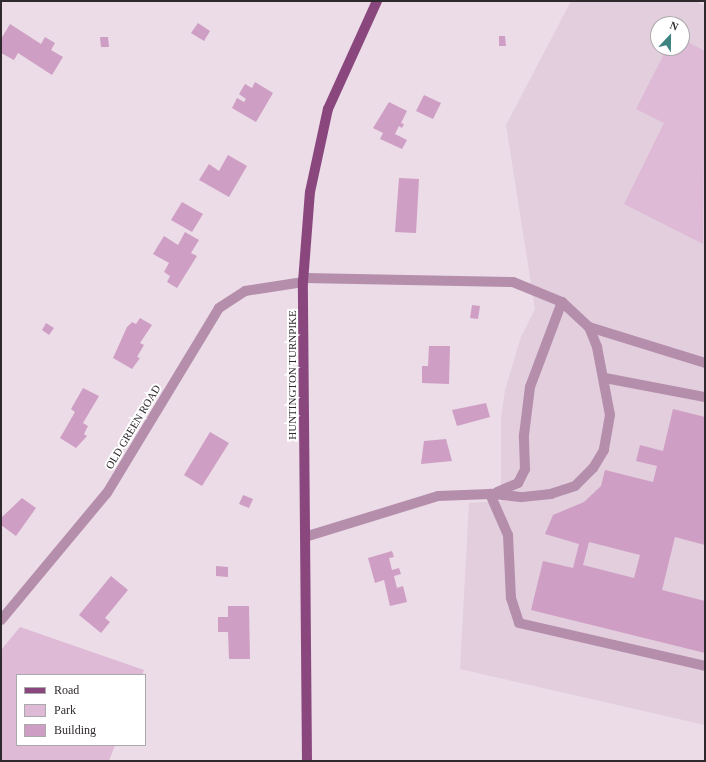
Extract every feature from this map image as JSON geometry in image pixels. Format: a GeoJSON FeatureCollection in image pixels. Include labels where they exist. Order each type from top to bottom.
{"type":"FeatureCollection","features":[{"type":"Feature","properties":{"kind":"main road","name":"HUNTINGTON TURNPIKE"},"geometry":{"type":"LineString","coordinates":[[307,761],[304,280],[310,192],[326,116],[376,1]]}},
{"type":"Feature","properties":{"kind":"street","name":"OLD GREEN ROAD"},"geometry":{"type":"LineString","coordinates":[[1,620],[107,493],[219,308],[244,291],[304,280],[513,282],[562,302]]}},
{"type":"Feature","properties":{"kind":"street"},"geometry":{"type":"LineString","coordinates":[[490,494],[510,490],[518,483],[524,468],[524,435],[530,387],[562,302],[588,327],[705,363]]}},
{"type":"Feature","properties":{"kind":"street"},"geometry":{"type":"LineString","coordinates":[[305,537],[438,496],[490,494],[521,497],[552,494],[575,486],[594,468],[604,450],[610,415],[605,378],[588,327]]}},
{"type":"Feature","properties":{"kind":"street"},"geometry":{"type":"LineString","coordinates":[[605,378],[705,397]]}},
{"type":"Feature","properties":{"kind":"street"},"geometry":{"type":"LineString","coordinates":[[490,494],[508,536],[511,598],[519,623],[705,666]]}},
{"type":"Feature","properties":{"kind":"shaded area"},"geometry":{"type":"Polygon","coordinates":[[[571,1],[695,1],[705,6],[705,725],[460,669],[469,503],[501,501],[501,419],[505,390],[521,337],[535,309],[506,125],[571,1]]]}},
{"type":"Feature","properties":{"kind":"green space"},"geometry":{"type":"Polygon","coordinates":[[[690,43],[705,51],[703,244],[624,204],[664,123],[636,109],[663,56],[690,56],[690,43]]]}},
{"type":"Feature","properties":{"kind":"green space"},"geometry":{"type":"Polygon","coordinates":[[[20,627],[144,670],[142,674],[16,674],[16,746],[115,746],[109,761],[1,761],[1,650],[20,627]]]}},
{"type":"Feature","properties":{"kind":"building"},"geometry":{"type":"Polygon","coordinates":[[[198,23],[210,31],[204,41],[191,33],[198,23]]]}},
{"type":"Feature","properties":{"kind":"building"},"geometry":{"type":"Polygon","coordinates":[[[10,24],[41,44],[45,37],[55,43],[51,50],[63,57],[52,75],[18,53],[14,60],[1,53],[1,39],[10,24]]]}},
{"type":"Feature","properties":{"kind":"building"},"geometry":{"type":"Polygon","coordinates":[[[499,36],[505,36],[506,46],[499,46],[499,36]]]}},
{"type":"Feature","properties":{"kind":"building"},"geometry":{"type":"Polygon","coordinates":[[[100,37],[108,37],[109,47],[101,47],[100,37]]]}},
{"type":"Feature","properties":{"kind":"building"},"geometry":{"type":"Polygon","coordinates":[[[255,82],[273,93],[256,122],[232,108],[237,98],[244,102],[246,99],[239,94],[245,84],[252,88],[255,82]]]}},
{"type":"Feature","properties":{"kind":"building"},"geometry":{"type":"Polygon","coordinates":[[[424,95],[441,103],[433,119],[416,111],[424,95]]]}},
{"type":"Feature","properties":{"kind":"building"},"geometry":{"type":"Polygon","coordinates":[[[389,102],[407,111],[401,123],[404,124],[402,128],[399,126],[395,134],[407,140],[402,149],[380,139],[383,133],[373,128],[389,102]]]}},
{"type":"Feature","properties":{"kind":"building"},"geometry":{"type":"Polygon","coordinates":[[[228,155],[247,166],[229,197],[199,180],[209,164],[219,171],[228,155]]]}},
{"type":"Feature","properties":{"kind":"building"},"geometry":{"type":"Polygon","coordinates":[[[399,178],[419,179],[416,233],[395,232],[399,178]]]}},
{"type":"Feature","properties":{"kind":"building"},"geometry":{"type":"Polygon","coordinates":[[[182,202],[203,214],[192,232],[171,220],[182,202]]]}},
{"type":"Feature","properties":{"kind":"building"},"geometry":{"type":"Polygon","coordinates":[[[185,232],[199,240],[191,253],[197,256],[177,288],[167,282],[170,276],[164,272],[169,263],[153,254],[164,236],[178,245],[185,232]]]}},
{"type":"Feature","properties":{"kind":"building"},"geometry":{"type":"Polygon","coordinates":[[[472,305],[480,306],[478,319],[470,318],[472,305]]]}},
{"type":"Feature","properties":{"kind":"building"},"geometry":{"type":"Polygon","coordinates":[[[140,318],[152,325],[140,343],[144,345],[137,357],[140,358],[132,369],[113,358],[127,327],[132,322],[136,324],[140,318]]]}},
{"type":"Feature","properties":{"kind":"building"},"geometry":{"type":"Polygon","coordinates":[[[46,323],[54,328],[49,335],[42,330],[46,323]]]}},
{"type":"Feature","properties":{"kind":"building"},"geometry":{"type":"Polygon","coordinates":[[[429,346],[450,346],[449,384],[422,383],[422,366],[428,366],[429,346]]]}},
{"type":"Feature","properties":{"kind":"building"},"geometry":{"type":"Polygon","coordinates":[[[83,388],[99,396],[83,423],[88,426],[84,434],[87,436],[76,448],[60,438],[75,412],[71,409],[83,388]]]}},
{"type":"Feature","properties":{"kind":"building"},"geometry":{"type":"Polygon","coordinates":[[[486,403],[490,417],[457,426],[452,410],[486,403]]]}},
{"type":"Feature","properties":{"kind":"building"},"geometry":{"type":"Polygon","coordinates":[[[673,409],[705,417],[705,545],[675,537],[662,590],[705,601],[705,653],[531,610],[543,561],[573,568],[579,544],[545,534],[553,515],[584,502],[601,486],[605,470],[653,482],[657,466],[636,461],[640,445],[663,451],[673,409]],[[589,542],[583,565],[634,578],[640,555],[589,542]]]}},
{"type":"Feature","properties":{"kind":"building"},"geometry":{"type":"Polygon","coordinates":[[[210,432],[229,443],[202,486],[184,475],[210,432]]]}},
{"type":"Feature","properties":{"kind":"building"},"geometry":{"type":"Polygon","coordinates":[[[446,439],[452,461],[421,464],[424,441],[446,439]]]}},
{"type":"Feature","properties":{"kind":"building"},"geometry":{"type":"Polygon","coordinates":[[[243,495],[253,499],[249,508],[239,504],[243,495]]]}},
{"type":"Feature","properties":{"kind":"building"},"geometry":{"type":"Polygon","coordinates":[[[22,498],[36,508],[16,536],[1,525],[1,518],[22,498]]]}},
{"type":"Feature","properties":{"kind":"building"},"geometry":{"type":"Polygon","coordinates":[[[392,551],[394,557],[389,558],[392,570],[399,568],[401,574],[394,576],[397,588],[403,586],[407,602],[390,606],[384,580],[375,583],[368,558],[392,551]]]}},
{"type":"Feature","properties":{"kind":"building"},"geometry":{"type":"Polygon","coordinates":[[[216,566],[228,567],[228,577],[216,576],[216,566]]]}},
{"type":"Feature","properties":{"kind":"building"},"geometry":{"type":"Polygon","coordinates":[[[111,576],[128,590],[105,618],[110,622],[101,633],[79,615],[111,576]]]}},
{"type":"Feature","properties":{"kind":"building"},"geometry":{"type":"Polygon","coordinates":[[[228,606],[249,606],[250,659],[229,659],[228,632],[218,632],[218,617],[228,617],[228,606]]]}}]}
